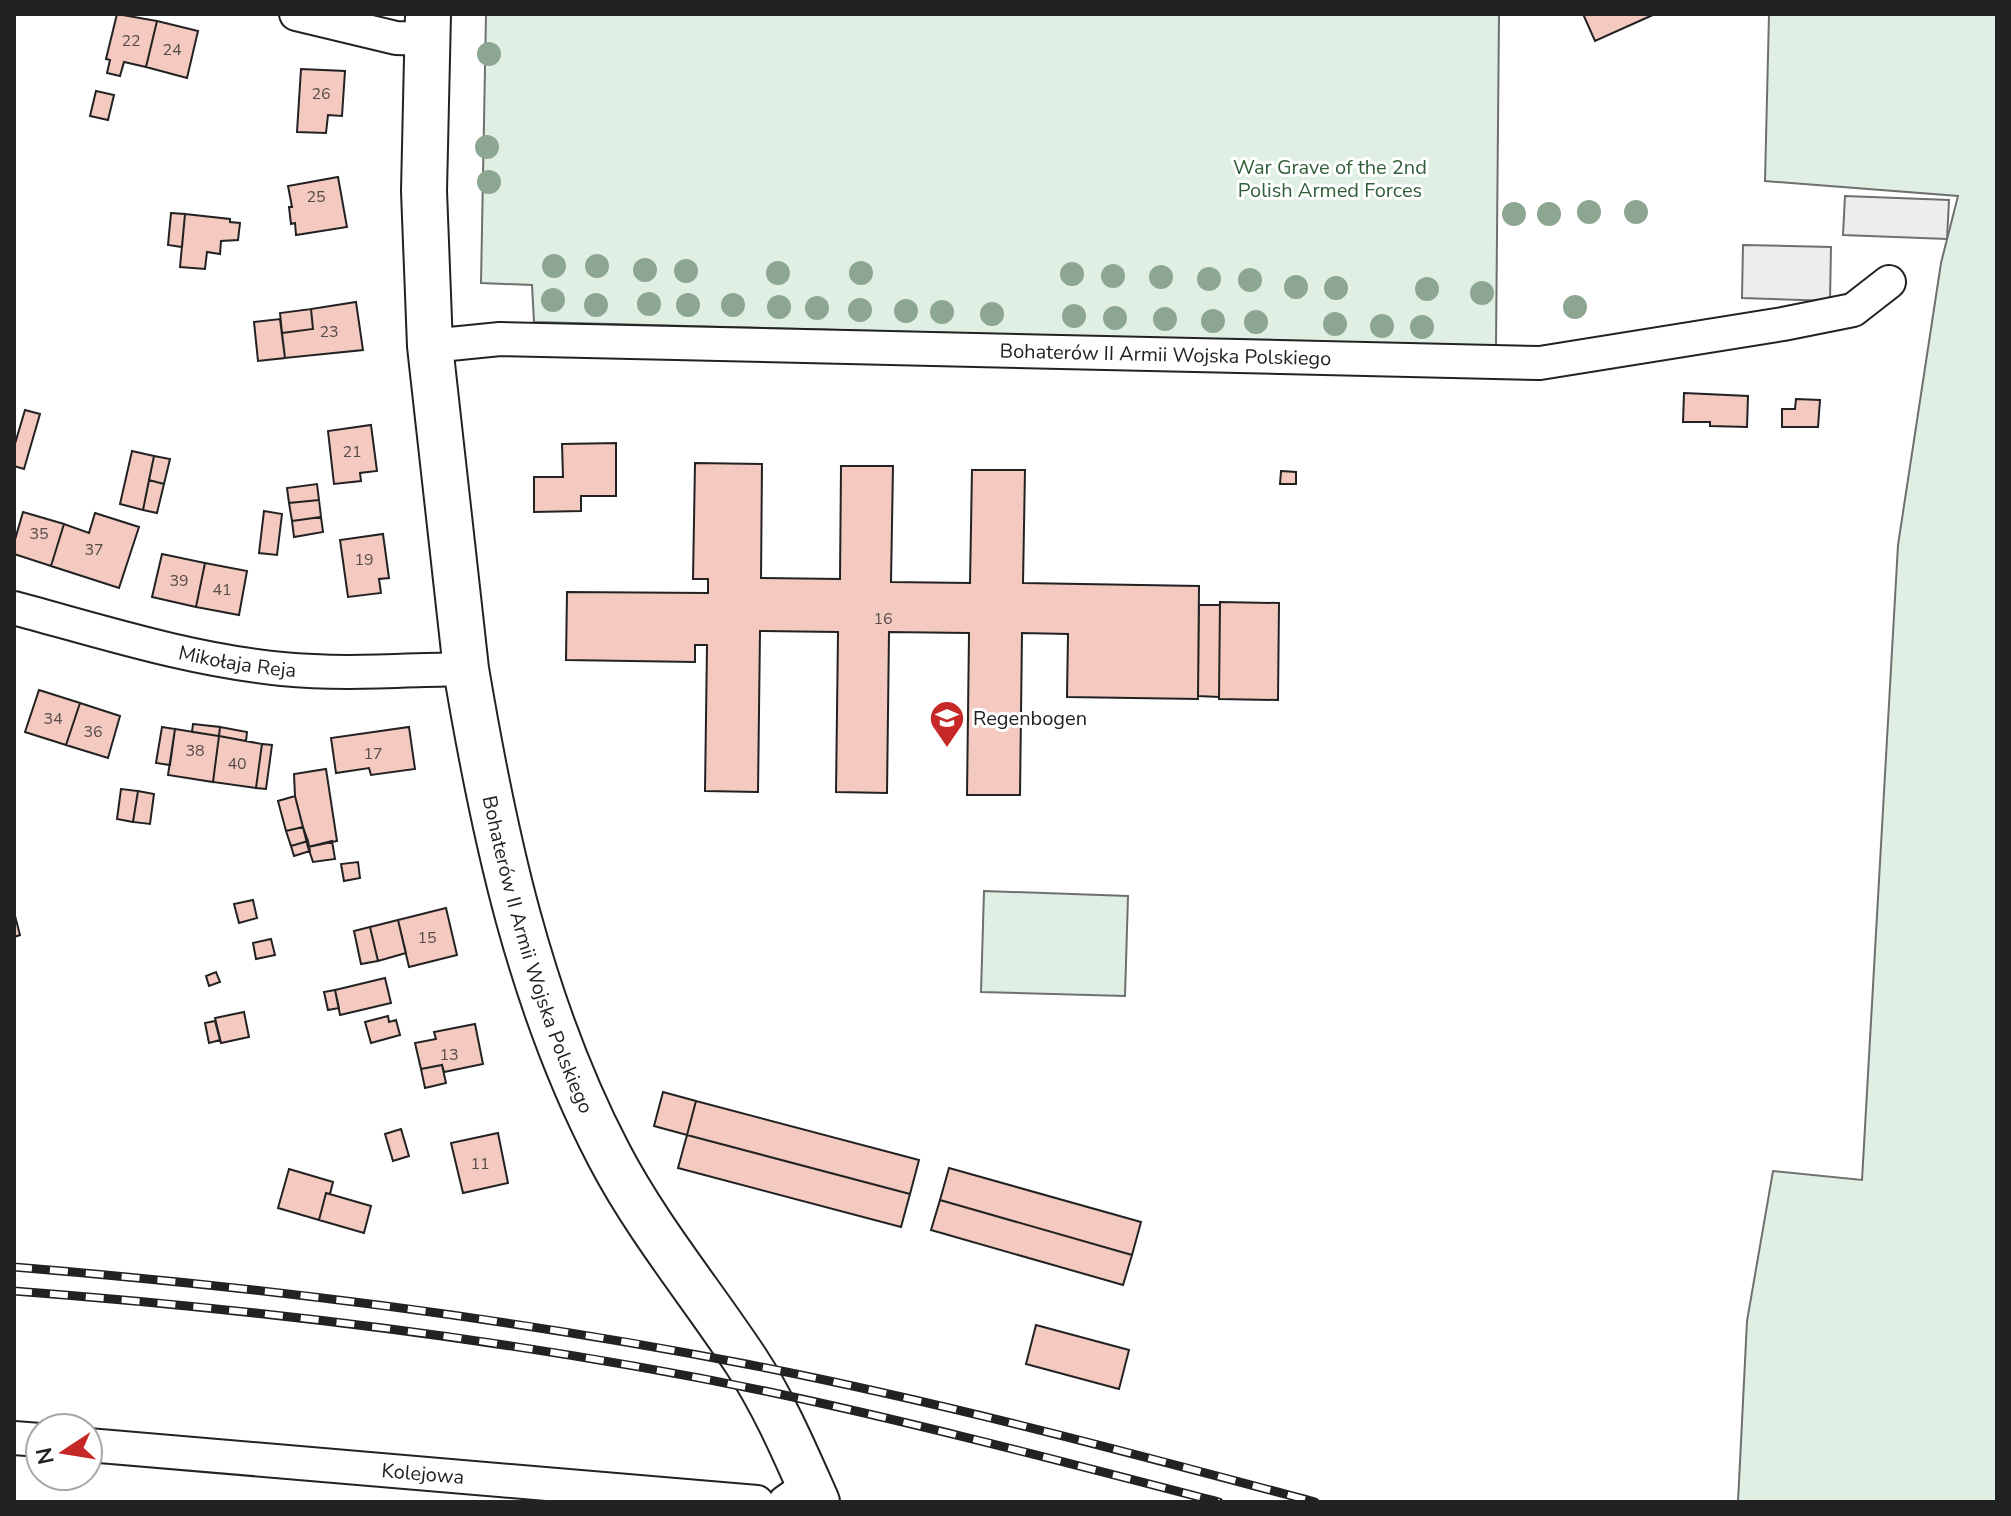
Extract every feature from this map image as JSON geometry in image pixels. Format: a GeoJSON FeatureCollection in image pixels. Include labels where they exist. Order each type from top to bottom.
{"type":"FeatureCollection","features":[{"type":"Feature","properties":{"kind":"street"},"geometry":{"type":"LineString","coordinates":[[296,14],[396,38],[428,27]]}},
{"type":"Feature","properties":{"kind":"street","name":"Bohaterów II Armii Wojska Polskiego"},"geometry":{"type":"LineString","coordinates":[[428,27],[424,191],[430,346],[466,669],[523,941],[554,1032],[609,1156],[648,1219],[748,1364],[804,1496]]}},
{"type":"Feature","properties":{"kind":"street","name":"Bohaterów II Armii Wojska Polskiego"},"geometry":{"type":"LineString","coordinates":[[430,346],[500,339],[1540,363],[1853,310],[1889,282]]}},
{"type":"Feature","properties":{"kind":"street","name":"Mikołaja Reja"},"geometry":{"type":"LineString","coordinates":[[14,608],[167,651],[280,669],[328,672],[466,669]]}},
{"type":"Feature","properties":{"kind":"street","name":"Kolejowa"},"geometry":{"type":"LineString","coordinates":[[104,1446],[757,1502]]}},
{"type":"Feature","properties":{"kind":"green space","name":"War Grave of the 2nd Polish Armed Forces"},"geometry":{"type":"Polygon","coordinates":[[[486,14],[1499,14],[1496,347],[534,322],[532,285],[481,283],[486,14]]]}},
{"type":"Feature","properties":{"kind":"green space"},"geometry":{"type":"Polygon","coordinates":[[[1769,14],[1997,14],[1997,1502],[1738,1502],[1747,1321],[1773,1171],[1862,1180],[1898,545],[1941,263],[1958,196],[1765,181],[1769,14]]]}},
{"type":"Feature","properties":{"kind":"green space"},"geometry":{"type":"Polygon","coordinates":[[[984,891],[1128,896],[1125,996],[981,992],[984,891]]]}},
{"type":"Feature","properties":{"kind":"shaded area"},"geometry":{"type":"Polygon","coordinates":[[[1845,196],[1949,200],[1947,239],[1843,235],[1845,196]]]}},
{"type":"Feature","properties":{"kind":"shaded area"},"geometry":{"type":"Polygon","coordinates":[[[1743,245],[1831,247],[1830,301],[1742,298],[1743,245]]]}},
{"type":"Feature","properties":{"kind":"building"},"geometry":{"type":"Polygon","coordinates":[[[117,14],[157,21],[146,67],[124,62],[120,76],[107,73],[110,60],[106,59],[117,14]]]}},
{"type":"Feature","properties":{"kind":"building"},"geometry":{"type":"Polygon","coordinates":[[[1583,14],[1655,14],[1595,41],[1583,14]]]}},
{"type":"Feature","properties":{"kind":"building"},"geometry":{"type":"Polygon","coordinates":[[[157,21],[198,31],[187,78],[146,67],[157,21]]]}},
{"type":"Feature","properties":{"kind":"building"},"geometry":{"type":"Polygon","coordinates":[[[301,69],[345,71],[342,116],[328,115],[326,133],[297,132],[301,69]]]}},
{"type":"Feature","properties":{"kind":"building"},"geometry":{"type":"Polygon","coordinates":[[[96,91],[114,95],[108,120],[90,116],[96,91]]]}},
{"type":"Feature","properties":{"kind":"building"},"geometry":{"type":"Polygon","coordinates":[[[338,177],[347,227],[296,235],[295,223],[291,224],[288,186],[338,177]]]}},
{"type":"Feature","properties":{"kind":"building"},"geometry":{"type":"Polygon","coordinates":[[[171,213],[185,214],[182,247],[168,245],[171,213]]]}},
{"type":"Feature","properties":{"kind":"building"},"geometry":{"type":"Polygon","coordinates":[[[185,214],[240,223],[238,240],[221,241],[220,254],[207,252],[205,269],[180,267],[185,214]]]}},
{"type":"Feature","properties":{"kind":"building"},"geometry":{"type":"Polygon","coordinates":[[[356,302],[363,350],[285,358],[282,333],[313,329],[311,309],[356,302]]]}},
{"type":"Feature","properties":{"kind":"building"},"geometry":{"type":"Polygon","coordinates":[[[311,309],[313,329],[282,333],[280,313],[311,309]]]}},
{"type":"Feature","properties":{"kind":"building"},"geometry":{"type":"Polygon","coordinates":[[[280,319],[285,358],[258,361],[254,322],[280,319]]]}},
{"type":"Feature","properties":{"kind":"building"},"geometry":{"type":"Polygon","coordinates":[[[1684,393],[1748,396],[1747,427],[1683,422],[1684,393]]]}},
{"type":"Feature","properties":{"kind":"building"},"geometry":{"type":"Polygon","coordinates":[[[1796,399],[1820,400],[1818,427],[1782,427],[1782,409],[1795,409],[1796,399]]]}},
{"type":"Feature","properties":{"kind":"building"},"geometry":{"type":"Polygon","coordinates":[[[25,410],[40,414],[24,469],[14,466],[14,447],[25,410]]]}},
{"type":"Feature","properties":{"kind":"building"},"geometry":{"type":"Polygon","coordinates":[[[371,425],[377,471],[360,473],[361,481],[334,484],[328,431],[371,425]]]}},
{"type":"Feature","properties":{"kind":"building"},"geometry":{"type":"Polygon","coordinates":[[[616,443],[616,496],[581,496],[581,511],[534,512],[534,477],[563,477],[562,444],[616,443]]]}},
{"type":"Feature","properties":{"kind":"building"},"geometry":{"type":"Polygon","coordinates":[[[132,451],[154,456],[143,510],[120,504],[132,451]]]}},
{"type":"Feature","properties":{"kind":"building"},"geometry":{"type":"Polygon","coordinates":[[[154,456],[170,459],[164,484],[149,480],[154,456]]]}},
{"type":"Feature","properties":{"kind":"building"},"geometry":{"type":"Polygon","coordinates":[[[695,463],[762,464],[761,578],[840,579],[841,466],[893,466],[891,582],[970,583],[972,470],[1025,470],[1023,583],[1199,586],[1198,699],[1067,697],[1068,634],[1022,633],[1020,795],[967,795],[969,633],[889,632],[887,793],[836,792],[838,632],[760,631],[758,792],[705,791],[707,645],[695,645],[695,662],[566,660],[567,592],[708,593],[708,579],[693,579],[695,463]]]}},
{"type":"Feature","properties":{"kind":"building"},"geometry":{"type":"Polygon","coordinates":[[[1281,471],[1296,472],[1296,484],[1280,484],[1281,471]]]}},
{"type":"Feature","properties":{"kind":"building"},"geometry":{"type":"Polygon","coordinates":[[[149,480],[164,484],[157,513],[143,510],[149,480]]]}},
{"type":"Feature","properties":{"kind":"building"},"geometry":{"type":"Polygon","coordinates":[[[317,484],[319,500],[289,503],[287,488],[317,484]]]}},
{"type":"Feature","properties":{"kind":"building"},"geometry":{"type":"Polygon","coordinates":[[[319,500],[321,517],[292,521],[289,503],[319,500]]]}},
{"type":"Feature","properties":{"kind":"building"},"geometry":{"type":"Polygon","coordinates":[[[264,511],[282,514],[277,555],[259,553],[264,511]]]}},
{"type":"Feature","properties":{"kind":"building"},"geometry":{"type":"Polygon","coordinates":[[[23,512],[64,524],[51,566],[14,554],[23,512]]]}},
{"type":"Feature","properties":{"kind":"building"},"geometry":{"type":"Polygon","coordinates":[[[95,513],[139,527],[119,588],[51,566],[64,524],[89,533],[95,513]]]}},
{"type":"Feature","properties":{"kind":"building"},"geometry":{"type":"Polygon","coordinates":[[[321,517],[323,532],[294,537],[292,521],[321,517]]]}},
{"type":"Feature","properties":{"kind":"building"},"geometry":{"type":"Polygon","coordinates":[[[383,534],[389,578],[379,579],[381,593],[348,597],[340,540],[383,534]]]}},
{"type":"Feature","properties":{"kind":"building"},"geometry":{"type":"Polygon","coordinates":[[[162,554],[205,563],[196,607],[152,597],[162,554]]]}},
{"type":"Feature","properties":{"kind":"building"},"geometry":{"type":"Polygon","coordinates":[[[205,563],[247,571],[239,615],[196,607],[205,563]]]}},
{"type":"Feature","properties":{"kind":"building"},"geometry":{"type":"Polygon","coordinates":[[[1220,602],[1279,603],[1278,700],[1219,699],[1220,602]]]}},
{"type":"Feature","properties":{"kind":"building"},"geometry":{"type":"Polygon","coordinates":[[[1199,605],[1220,605],[1219,697],[1198,696],[1199,605]]]}},
{"type":"Feature","properties":{"kind":"building"},"geometry":{"type":"Polygon","coordinates":[[[39,690],[80,703],[66,745],[25,732],[39,690]]]}},
{"type":"Feature","properties":{"kind":"building"},"geometry":{"type":"Polygon","coordinates":[[[80,703],[120,716],[108,758],[66,745],[80,703]]]}},
{"type":"Feature","properties":{"kind":"building"},"geometry":{"type":"Polygon","coordinates":[[[193,724],[220,727],[219,736],[192,732],[193,724]]]}},
{"type":"Feature","properties":{"kind":"building"},"geometry":{"type":"Polygon","coordinates":[[[162,727],[175,729],[170,765],[156,763],[162,727]]]}},
{"type":"Feature","properties":{"kind":"building"},"geometry":{"type":"Polygon","coordinates":[[[220,727],[247,732],[246,741],[219,736],[220,727]]]}},
{"type":"Feature","properties":{"kind":"building"},"geometry":{"type":"Polygon","coordinates":[[[409,727],[415,769],[371,775],[369,768],[336,773],[331,738],[409,727]]]}},
{"type":"Feature","properties":{"kind":"building"},"geometry":{"type":"Polygon","coordinates":[[[175,729],[219,736],[213,782],[168,775],[175,729]]]}},
{"type":"Feature","properties":{"kind":"building"},"geometry":{"type":"Polygon","coordinates":[[[219,736],[262,744],[256,788],[213,782],[219,736]]]}},
{"type":"Feature","properties":{"kind":"building"},"geometry":{"type":"Polygon","coordinates":[[[262,744],[272,745],[266,789],[256,788],[262,744]]]}},
{"type":"Feature","properties":{"kind":"building"},"geometry":{"type":"Polygon","coordinates":[[[326,769],[337,841],[308,847],[295,796],[294,774],[326,769]]]}},
{"type":"Feature","properties":{"kind":"building"},"geometry":{"type":"Polygon","coordinates":[[[121,789],[138,791],[133,822],[117,819],[121,789]]]}},
{"type":"Feature","properties":{"kind":"building"},"geometry":{"type":"Polygon","coordinates":[[[138,791],[154,794],[150,824],[133,822],[138,791]]]}},
{"type":"Feature","properties":{"kind":"building"},"geometry":{"type":"Polygon","coordinates":[[[295,796],[303,827],[286,831],[278,801],[295,796]]]}},
{"type":"Feature","properties":{"kind":"building"},"geometry":{"type":"Polygon","coordinates":[[[303,827],[308,841],[291,846],[286,831],[303,827]]]}},
{"type":"Feature","properties":{"kind":"building"},"geometry":{"type":"Polygon","coordinates":[[[308,841],[310,851],[294,856],[291,846],[308,841]]]}},
{"type":"Feature","properties":{"kind":"building"},"geometry":{"type":"Polygon","coordinates":[[[332,841],[335,859],[313,862],[308,847],[332,841]]]}},
{"type":"Feature","properties":{"kind":"building"},"geometry":{"type":"Polygon","coordinates":[[[358,862],[360,878],[344,881],[341,864],[358,862]]]}},
{"type":"Feature","properties":{"kind":"building"},"geometry":{"type":"Polygon","coordinates":[[[253,900],[257,918],[239,923],[234,904],[253,900]]]}},
{"type":"Feature","properties":{"kind":"building"},"geometry":{"type":"Polygon","coordinates":[[[446,908],[457,955],[409,967],[398,920],[446,908]]]}},
{"type":"Feature","properties":{"kind":"building"},"geometry":{"type":"Polygon","coordinates":[[[14,912],[20,935],[14,937],[14,912]]]}},
{"type":"Feature","properties":{"kind":"building"},"geometry":{"type":"Polygon","coordinates":[[[398,920],[406,953],[378,961],[370,927],[398,920]]]}},
{"type":"Feature","properties":{"kind":"building"},"geometry":{"type":"Polygon","coordinates":[[[370,927],[378,961],[361,964],[354,931],[370,927]]]}},
{"type":"Feature","properties":{"kind":"building"},"geometry":{"type":"Polygon","coordinates":[[[271,939],[275,955],[256,959],[253,943],[271,939]]]}},
{"type":"Feature","properties":{"kind":"building"},"geometry":{"type":"Polygon","coordinates":[[[216,972],[220,982],[209,986],[206,976],[216,972]]]}},
{"type":"Feature","properties":{"kind":"building"},"geometry":{"type":"Polygon","coordinates":[[[385,978],[391,1003],[340,1015],[335,990],[385,978]]]}},
{"type":"Feature","properties":{"kind":"building"},"geometry":{"type":"Polygon","coordinates":[[[335,990],[339,1008],[328,1010],[324,992],[335,990]]]}},
{"type":"Feature","properties":{"kind":"building"},"geometry":{"type":"Polygon","coordinates":[[[244,1012],[249,1037],[221,1043],[215,1018],[244,1012]]]}},
{"type":"Feature","properties":{"kind":"building"},"geometry":{"type":"Polygon","coordinates":[[[388,1016],[389,1022],[396,1020],[400,1035],[371,1043],[365,1022],[388,1016]]]}},
{"type":"Feature","properties":{"kind":"building"},"geometry":{"type":"Polygon","coordinates":[[[215,1021],[220,1040],[209,1043],[205,1023],[215,1021]]]}},
{"type":"Feature","properties":{"kind":"building"},"geometry":{"type":"Polygon","coordinates":[[[475,1024],[483,1064],[444,1072],[442,1065],[421,1069],[415,1043],[436,1039],[434,1032],[475,1024]]]}},
{"type":"Feature","properties":{"kind":"building"},"geometry":{"type":"Polygon","coordinates":[[[442,1065],[446,1083],[425,1088],[421,1069],[442,1065]]]}},
{"type":"Feature","properties":{"kind":"building"},"geometry":{"type":"Polygon","coordinates":[[[663,1092],[696,1101],[687,1135],[654,1126],[663,1092]]]}},
{"type":"Feature","properties":{"kind":"building"},"geometry":{"type":"Polygon","coordinates":[[[696,1101],[919,1160],[910,1194],[687,1135],[696,1101]]]}},
{"type":"Feature","properties":{"kind":"building"},"geometry":{"type":"Polygon","coordinates":[[[401,1129],[409,1156],[393,1161],[385,1134],[401,1129]]]}},
{"type":"Feature","properties":{"kind":"building"},"geometry":{"type":"Polygon","coordinates":[[[498,1133],[508,1183],[463,1193],[451,1143],[498,1133]]]}},
{"type":"Feature","properties":{"kind":"building"},"geometry":{"type":"Polygon","coordinates":[[[687,1135],[910,1194],[901,1227],[678,1168],[687,1135]]]}},
{"type":"Feature","properties":{"kind":"building"},"geometry":{"type":"Polygon","coordinates":[[[949,1168],[1141,1222],[1132,1255],[940,1200],[949,1168]]]}},
{"type":"Feature","properties":{"kind":"building"},"geometry":{"type":"Polygon","coordinates":[[[289,1169],[333,1182],[330,1194],[326,1193],[319,1220],[278,1208],[289,1169]]]}},
{"type":"Feature","properties":{"kind":"building"},"geometry":{"type":"Polygon","coordinates":[[[326,1193],[371,1206],[364,1233],[319,1220],[326,1193]]]}},
{"type":"Feature","properties":{"kind":"building"},"geometry":{"type":"Polygon","coordinates":[[[940,1200],[1132,1255],[1123,1285],[931,1230],[940,1200]]]}},
{"type":"Feature","properties":{"kind":"building"},"geometry":{"type":"Polygon","coordinates":[[[1036,1325],[1129,1350],[1119,1389],[1026,1364],[1036,1325]]]}},
{"type":"Feature","properties":{"kind":"railway"},"geometry":{"type":"LineString","coordinates":[[14,1267],[382,1305],[655,1347],[961,1411],[1315,1502]]}},
{"type":"Feature","properties":{"kind":"railway"},"geometry":{"type":"LineString","coordinates":[[14,1291],[203,1307],[391,1329],[672,1373],[879,1416],[1219,1502]]}},
{"type":"Feature","properties":{"kind":"place","name":"Regenbogen"},"geometry":{"type":"Point","coordinates":[947,749]}}]}
